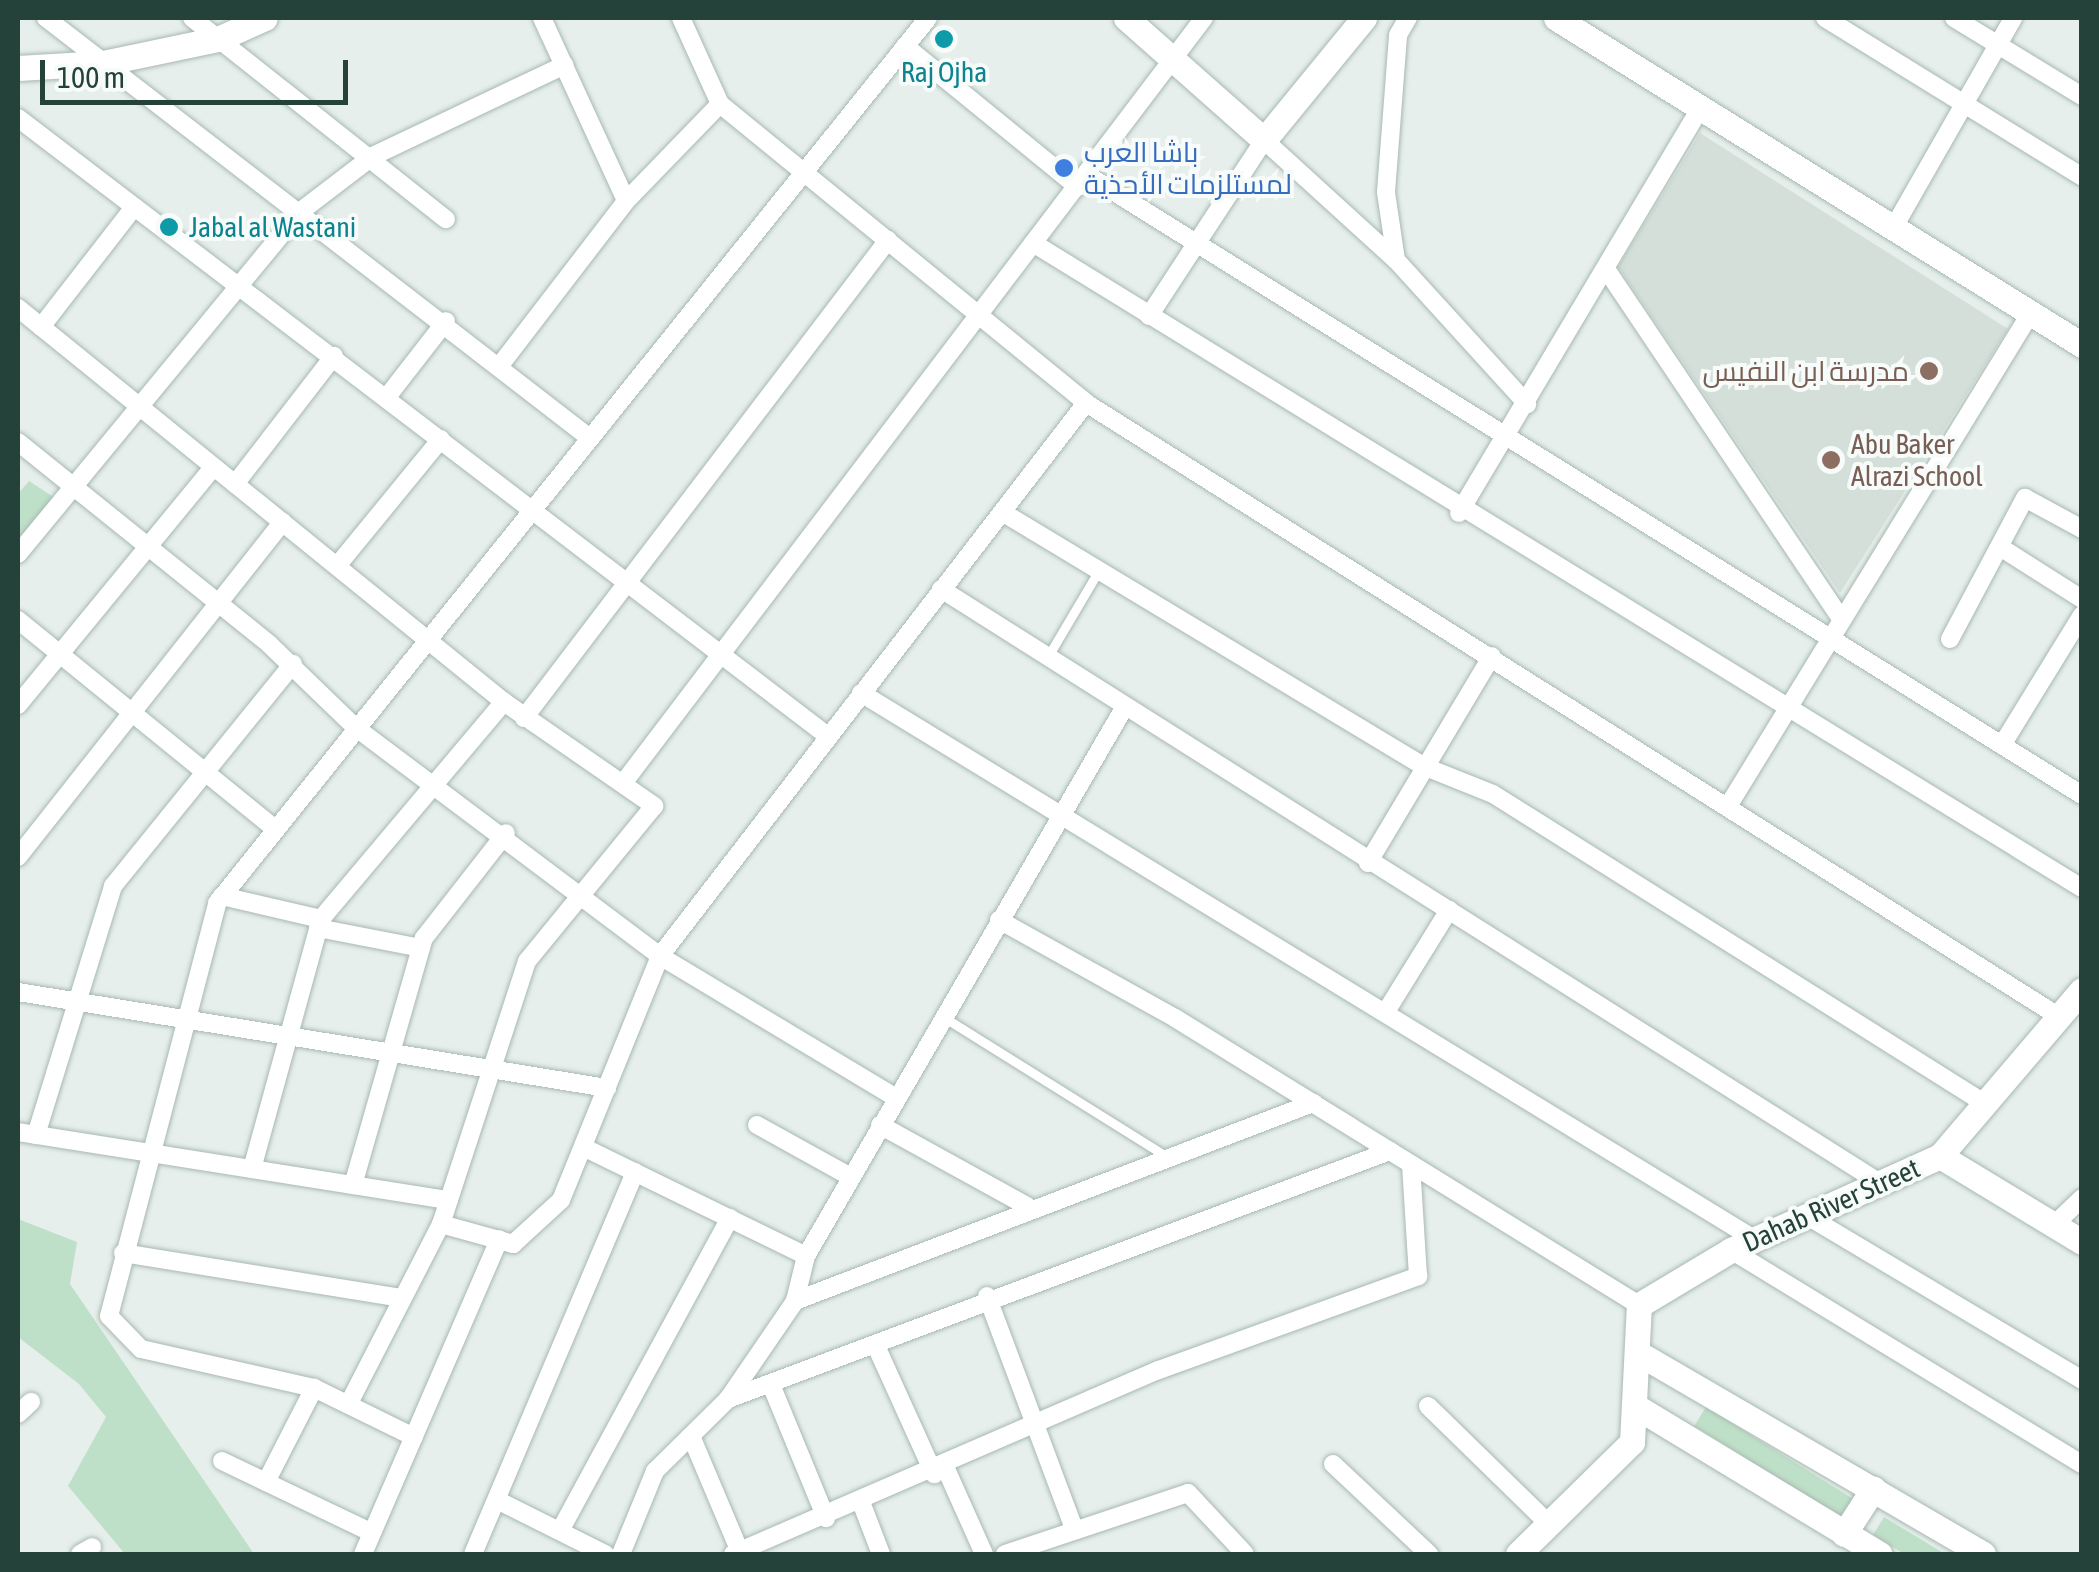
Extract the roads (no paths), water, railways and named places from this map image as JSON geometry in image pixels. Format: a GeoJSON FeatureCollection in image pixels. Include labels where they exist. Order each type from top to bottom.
{"type":"FeatureCollection","features":[{"type":"Feature","properties":{"kind":"street"},"geometry":{"type":"LineString","coordinates":[[46,18],[446,321],[587,436]]}},
{"type":"Feature","properties":{"kind":"street"},"geometry":{"type":"LineString","coordinates":[[192,18],[373,156],[446,219]]}},
{"type":"Feature","properties":{"kind":"street"},"geometry":{"type":"LineString","coordinates":[[18,68],[102,63],[218,38],[265,18]]}},
{"type":"Feature","properties":{"kind":"street"},"geometry":{"type":"LineString","coordinates":[[542,18],[626,201]]}},
{"type":"Feature","properties":{"kind":"street"},"geometry":{"type":"LineString","coordinates":[[681,18],[720,104],[1086,403],[1730,804],[2058,1016]]}},
{"type":"Feature","properties":{"kind":"street"},"geometry":{"type":"LineString","coordinates":[[414,1436],[314,1388],[123,1340],[108,1316],[145,1152],[222,896],[587,436],[928,18]]}},
{"type":"Feature","properties":{"kind":"street"},"geometry":{"type":"LineString","coordinates":[[1126,18],[1396,260],[1527,404]]}},
{"type":"Feature","properties":{"kind":"street"},"geometry":{"type":"LineString","coordinates":[[624,782],[1204,18]]}},
{"type":"Feature","properties":{"kind":"street"},"geometry":{"type":"LineString","coordinates":[[1148,316],[1264,140],[1364,18]]}},
{"type":"Feature","properties":{"kind":"street"},"geometry":{"type":"LineString","coordinates":[[1396,260],[1386,192],[1398,35],[1408,18]]}},
{"type":"Feature","properties":{"kind":"street"},"geometry":{"type":"LineString","coordinates":[[1556,18],[2082,345]]}},
{"type":"Feature","properties":{"kind":"street"},"geometry":{"type":"LineString","coordinates":[[1825,18],[2082,177]]}},
{"type":"Feature","properties":{"kind":"street"},"geometry":{"type":"LineString","coordinates":[[1954,18],[2082,96]]}},
{"type":"Feature","properties":{"kind":"street"},"geometry":{"type":"LineString","coordinates":[[1894,227],[2013,18]]}},
{"type":"Feature","properties":{"kind":"street"},"geometry":{"type":"LineString","coordinates":[[905,46],[1083,181],[1193,245],[1505,442],[1832,636],[2082,795]]}},
{"type":"Feature","properties":{"kind":"street"},"geometry":{"type":"LineString","coordinates":[[18,554],[236,284],[301,211],[373,156],[565,65]]}},
{"type":"Feature","properties":{"kind":"street"},"geometry":{"type":"LineString","coordinates":[[501,364],[626,201],[720,104]]}},
{"type":"Feature","properties":{"kind":"street"},"geometry":{"type":"LineString","coordinates":[[1459,513],[1505,442],[1701,107]]}},
{"type":"Feature","properties":{"kind":"street"},"geometry":{"type":"LineString","coordinates":[[18,118],[629,583],[717,656],[829,737]]}},
{"type":"Feature","properties":{"kind":"street"},"geometry":{"type":"LineString","coordinates":[[41,328],[134,207]]}},
{"type":"Feature","properties":{"kind":"street"},"geometry":{"type":"LineString","coordinates":[[524,718],[888,240]]}},
{"type":"Feature","properties":{"kind":"street"},"geometry":{"type":"LineString","coordinates":[[1033,243],[1459,513],[2082,888]]}},
{"type":"Feature","properties":{"kind":"street"},"geometry":{"type":"LineString","coordinates":[[1606,269],[1842,619]]}},
{"type":"Feature","properties":{"kind":"street"},"geometry":{"type":"LineString","coordinates":[[18,308],[524,718],[624,782],[654,806],[527,961],[441,1224],[396,1297],[348,1404]]}},
{"type":"Feature","properties":{"kind":"street"},"geometry":{"type":"LineString","coordinates":[[1730,804],[2030,314]]}},
{"type":"Feature","properties":{"kind":"street"},"geometry":{"type":"LineString","coordinates":[[387,397],[446,321]]}},
{"type":"Feature","properties":{"kind":"street"},"geometry":{"type":"LineString","coordinates":[[236,484],[334,356]]}},
{"type":"Feature","properties":{"kind":"street"},"geometry":{"type":"LineString","coordinates":[[441,1224],[513,1244],[562,1200],[660,956],[941,589],[1006,516],[1086,403]]}},
{"type":"Feature","properties":{"kind":"street"},"geometry":{"type":"LineString","coordinates":[[337,566],[441,439]]}},
{"type":"Feature","properties":{"kind":"street"},"geometry":{"type":"LineString","coordinates":[[18,442],[292,664],[355,727],[442,783],[660,956],[895,1097]]}},
{"type":"Feature","properties":{"kind":"street"},"geometry":{"type":"LineString","coordinates":[[18,705],[146,544],[213,468]]}},
{"type":"Feature","properties":{"kind":"street"},"geometry":{"type":"LineString","coordinates":[[1950,639],[2025,498],[2082,529]]}},
{"type":"Feature","properties":{"kind":"street"},"geometry":{"type":"LineString","coordinates":[[1006,516],[1423,766],[1493,794],[1984,1103]]}},
{"type":"Feature","properties":{"kind":"street"},"geometry":{"type":"LineString","coordinates":[[18,857],[130,710],[283,522]]}},
{"type":"Feature","properties":{"kind":"street"},"geometry":{"type":"LineString","coordinates":[[2000,547],[2082,599]]}},
{"type":"Feature","properties":{"kind":"street"},"geometry":{"type":"LineString","coordinates":[[941,589],[1046,660],[1875,1180]]}},
{"type":"Feature","properties":{"kind":"street"},"geometry":{"type":"LineString","coordinates":[[2002,745],[2082,616]]}},
{"type":"Feature","properties":{"kind":"street"},"geometry":{"type":"LineString","coordinates":[[18,620],[275,829]]}},
{"type":"Feature","properties":{"kind":"street"},"geometry":{"type":"LineString","coordinates":[[1368,863],[1492,656]]}},
{"type":"Feature","properties":{"kind":"street"},"geometry":{"type":"LineString","coordinates":[[292,664],[113,886],[76,1002],[27,1134],[449,1200]]}},
{"type":"Feature","properties":{"kind":"street"},"geometry":{"type":"LineString","coordinates":[[862,693],[1058,819],[1387,1010],[2082,1464]]}},
{"type":"Feature","properties":{"kind":"street"},"geometry":{"type":"LineString","coordinates":[[252,1170],[319,924],[442,783],[504,702]]}},
{"type":"Feature","properties":{"kind":"street"},"geometry":{"type":"LineString","coordinates":[[620,1554],[655,1472],[728,1399],[795,1301],[806,1256],[1124,708]]}},
{"type":"Feature","properties":{"kind":"street"},"geometry":{"type":"LineString","coordinates":[[353,1186],[386,1052],[420,948],[506,833]]}},
{"type":"Feature","properties":{"kind":"street"},"geometry":{"type":"LineString","coordinates":[[222,896],[420,948]]}},
{"type":"Feature","properties":{"kind":"street"},"geometry":{"type":"LineString","coordinates":[[1387,1010],[1449,910]]}},
{"type":"Feature","properties":{"kind":"street"},"geometry":{"type":"LineString","coordinates":[[998,920],[1313,1103],[1639,1305],[1640,1409],[1632,1442],[1518,1554]]}},
{"type":"Feature","properties":{"kind":"street","name":"Dahab River Street"},"geometry":{"type":"LineString","coordinates":[[1639,1305],[1742,1244],[1875,1180],[1940,1156],[2082,990]]}},
{"type":"Feature","properties":{"kind":"street"},"geometry":{"type":"LineString","coordinates":[[18,992],[186,1016],[607,1088]]}},
{"type":"Feature","properties":{"kind":"street"},"geometry":{"type":"LineString","coordinates":[[795,1301],[1027,1206],[1313,1103]]}},
{"type":"Feature","properties":{"kind":"street"},"geometry":{"type":"LineString","coordinates":[[757,1124],[850,1177]]}},
{"type":"Feature","properties":{"kind":"street"},"geometry":{"type":"LineString","coordinates":[[880,1125],[1027,1206]]}},
{"type":"Feature","properties":{"kind":"street"},"geometry":{"type":"LineString","coordinates":[[583,1147],[806,1256]]}},
{"type":"Feature","properties":{"kind":"street"},"geometry":{"type":"LineString","coordinates":[[728,1399],[772,1387],[876,1346],[987,1296],[1390,1151]]}},
{"type":"Feature","properties":{"kind":"street"},"geometry":{"type":"LineString","coordinates":[[1940,1156],[2082,1242]]}},
{"type":"Feature","properties":{"kind":"street"},"geometry":{"type":"LineString","coordinates":[[691,1436],[737,1553],[772,1549],[860,1502],[940,1472],[1160,1370],[1418,1276],[1411,1164]]}},
{"type":"Feature","properties":{"kind":"street"},"geometry":{"type":"LineString","coordinates":[[473,1554],[635,1172]]}},
{"type":"Feature","properties":{"kind":"street"},"geometry":{"type":"LineString","coordinates":[[2054,1225],[2082,1198]]}},
{"type":"Feature","properties":{"kind":"street"},"geometry":{"type":"LineString","coordinates":[[1804,1214],[2082,1380]]}},
{"type":"Feature","properties":{"kind":"street"},"geometry":{"type":"LineString","coordinates":[[561,1529],[730,1218]]}},
{"type":"Feature","properties":{"kind":"street"},"geometry":{"type":"LineString","coordinates":[[363,1554],[498,1239]]}},
{"type":"Feature","properties":{"kind":"street"},"geometry":{"type":"LineString","coordinates":[[123,1253],[396,1297]]}},
{"type":"Feature","properties":{"kind":"street"},"geometry":{"type":"LineString","coordinates":[[987,1296],[1074,1528]]}},
{"type":"Feature","properties":{"kind":"street"},"geometry":{"type":"LineString","coordinates":[[876,1346],[984,1554]]}},
{"type":"Feature","properties":{"kind":"street"},"geometry":{"type":"LineString","coordinates":[[1638,1352],[1983,1554]]}},
{"type":"Feature","properties":{"kind":"street"},"geometry":{"type":"LineString","coordinates":[[772,1387],[826,1518]]}},
{"type":"Feature","properties":{"kind":"street"},"geometry":{"type":"LineString","coordinates":[[266,1482],[314,1388]]}},
{"type":"Feature","properties":{"kind":"street"},"geometry":{"type":"LineString","coordinates":[[1428,1406],[1549,1524]]}},
{"type":"Feature","properties":{"kind":"street"},"geometry":{"type":"LineString","coordinates":[[1640,1409],[1879,1554]]}},
{"type":"Feature","properties":{"kind":"street"},"geometry":{"type":"LineString","coordinates":[[222,1461],[372,1533]]}},
{"type":"Feature","properties":{"kind":"street"},"geometry":{"type":"LineString","coordinates":[[1333,1464],[1429,1554]]}},
{"type":"Feature","properties":{"kind":"street"},"geometry":{"type":"LineString","coordinates":[[1844,1534],[1873,1489]]}},
{"type":"Feature","properties":{"kind":"street"},"geometry":{"type":"LineString","coordinates":[[1005,1554],[1188,1492],[1245,1554]]}},
{"type":"Feature","properties":{"kind":"street"},"geometry":{"type":"LineString","coordinates":[[499,1500],[604,1554]]}},
{"type":"Feature","properties":{"kind":"street"},"geometry":{"type":"LineString","coordinates":[[860,1502],[881,1554]]}},
{"type":"Feature","properties":{"kind":"lane"},"geometry":{"type":"LineString","coordinates":[[1046,660],[1099,570]]}},
{"type":"Feature","properties":{"kind":"lane"},"geometry":{"type":"LineString","coordinates":[[942,1016],[1166,1156]]}},
{"type":"Feature","properties":{"kind":"place","name":"Raj Ojha"},"geometry":{"type":"Point","coordinates":[944,39]}},
{"type":"Feature","properties":{"kind":"place","name":"باشا العرب لمستلزمات الأحذية"},"geometry":{"type":"Point","coordinates":[1064,168]}},
{"type":"Feature","properties":{"kind":"place","name":"Jabal al Wastani"},"geometry":{"type":"Point","coordinates":[169,227]}},
{"type":"Feature","properties":{"kind":"place","name":"مدرسة ابن النفيس"},"geometry":{"type":"Point","coordinates":[1929,371]}},
{"type":"Feature","properties":{"kind":"place","name":"Abu Baker Alrazi School"},"geometry":{"type":"Point","coordinates":[1831,460]}}]}
